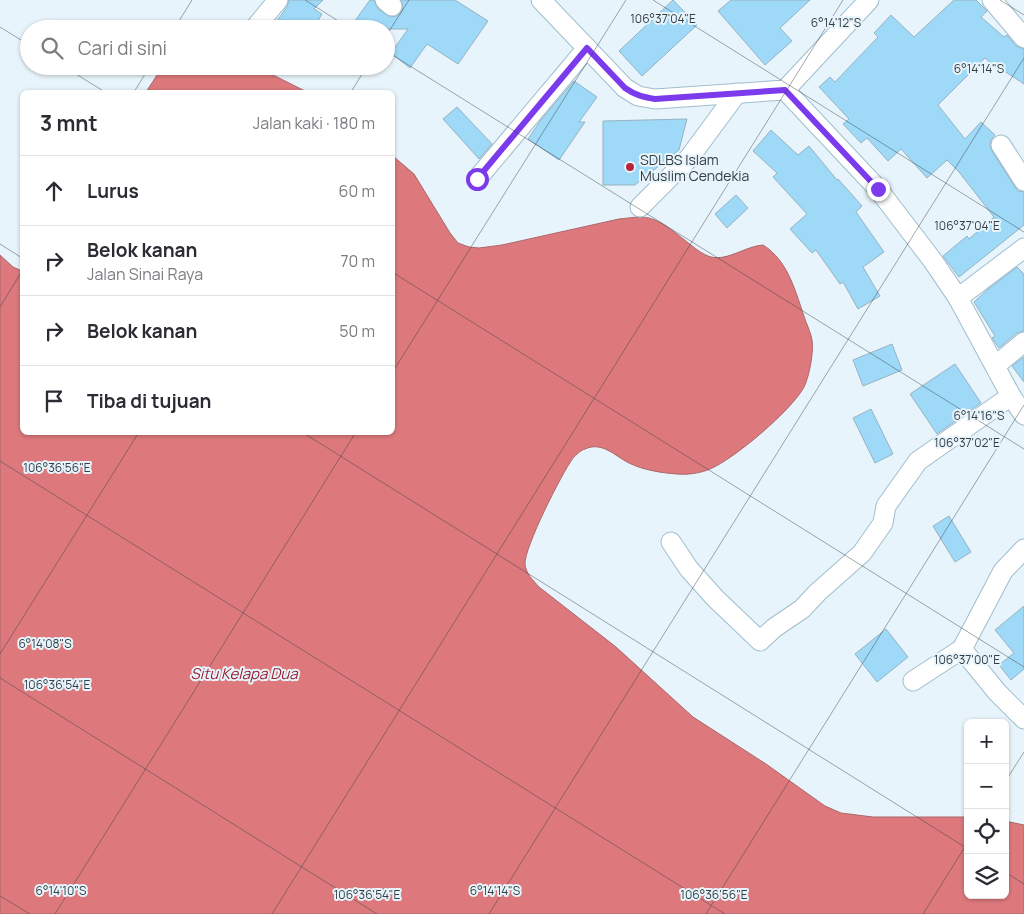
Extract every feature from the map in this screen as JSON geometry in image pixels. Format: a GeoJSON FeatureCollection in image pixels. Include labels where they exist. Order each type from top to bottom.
{"type":"FeatureCollection","features":[{"type":"Feature","properties":{"kind":"street"},"geometry":{"type":"LineString","coordinates":[[261,20],[278,0]]}},
{"type":"Feature","properties":{"kind":"street"},"geometry":{"type":"LineString","coordinates":[[541,0],[625,88],[638,96],[655,99],[785,90],[869,0]]}},
{"type":"Feature","properties":{"kind":"street"},"geometry":{"type":"LineString","coordinates":[[992,0],[1024,38]]}},
{"type":"Feature","properties":{"kind":"street"},"geometry":{"type":"LineString","coordinates":[[477,179],[587,48]]}},
{"type":"Feature","properties":{"kind":"street"},"geometry":{"type":"LineString","coordinates":[[785,90],[878,189],[933,260],[958,298],[1010,396],[1024,415]]}},
{"type":"Feature","properties":{"kind":"street"},"geometry":{"type":"LineString","coordinates":[[640,207],[689,158],[737,94]]}},
{"type":"Feature","properties":{"kind":"street"},"geometry":{"type":"LineString","coordinates":[[1001,145],[1024,181]]}},
{"type":"Feature","properties":{"kind":"street"},"geometry":{"type":"LineString","coordinates":[[958,298],[1024,248]]}},
{"type":"Feature","properties":{"kind":"street"},"geometry":{"type":"LineString","coordinates":[[995,366],[1024,342]]}},
{"type":"Feature","properties":{"kind":"street"},"geometry":{"type":"LineString","coordinates":[[671,542],[689,569],[715,598],[760,640],[802,609],[818,592],[862,553],[884,523],[886,506],[918,461],[1010,396]]}},
{"type":"Feature","properties":{"kind":"street"},"geometry":{"type":"LineString","coordinates":[[913,681],[962,649],[1003,571],[1024,549]]}},
{"type":"Feature","properties":{"kind":"street"},"geometry":{"type":"LineString","coordinates":[[962,649],[997,692],[1024,719]]}},
{"type":"Feature","properties":{"kind":"water"},"geometry":{"type":"Polygon","coordinates":[[[157,75],[273,75],[303,90],[147,90],[157,75]]]}},
{"type":"Feature","properties":{"kind":"water","name":"Situ Kelapa Dua"},"geometry":{"type":"Polygon","coordinates":[[[395,158],[414,174],[458,243],[469,247],[479,248],[502,245],[634,217],[649,218],[660,223],[711,257],[724,257],[763,245],[772,252],[785,269],[795,290],[812,340],[809,371],[806,383],[798,397],[762,433],[747,445],[720,464],[703,472],[681,474],[659,472],[634,465],[603,448],[591,447],[582,450],[573,458],[568,466],[544,511],[526,555],[525,564],[527,571],[539,587],[616,647],[693,717],[766,764],[825,806],[841,813],[873,817],[964,817],[964,899],[1009,899],[1009,822],[1024,825],[1024,914],[0,914],[0,255],[13,267],[20,270],[20,435],[395,435],[395,158]]]}},
{"type":"Feature","properties":{"kind":"building"},"geometry":{"type":"Polygon","coordinates":[[[289,0],[323,0],[314,9],[322,14],[318,20],[278,20],[287,7],[289,0]]]}},
{"type":"Feature","properties":{"kind":"building"},"geometry":{"type":"Polygon","coordinates":[[[370,0],[374,0],[378,9],[390,17],[401,13],[403,8],[401,0],[455,0],[488,21],[458,64],[427,44],[410,68],[395,56],[395,47],[408,29],[395,29],[395,20],[356,20],[370,0]]]}},
{"type":"Feature","properties":{"kind":"building"},"geometry":{"type":"Polygon","coordinates":[[[673,0],[697,25],[642,76],[619,51],[673,0]]]}},
{"type":"Feature","properties":{"kind":"building"},"geometry":{"type":"Polygon","coordinates":[[[731,0],[810,0],[780,28],[792,41],[765,65],[718,11],[731,0]]]}},
{"type":"Feature","properties":{"kind":"building"},"geometry":{"type":"Polygon","coordinates":[[[954,0],[976,0],[987,11],[981,17],[1004,37],[1007,35],[1016,46],[1024,49],[1024,84],[998,67],[997,69],[985,58],[938,105],[965,139],[981,122],[995,135],[991,140],[990,146],[992,151],[1018,191],[1024,192],[1024,225],[959,277],[943,256],[967,236],[969,239],[994,217],[959,172],[947,160],[927,178],[901,149],[888,161],[867,138],[861,143],[843,124],[849,119],[819,87],[830,77],[835,82],[878,37],[874,33],[891,15],[914,37],[954,0]]]}},
{"type":"Feature","properties":{"kind":"building"},"geometry":{"type":"Polygon","coordinates":[[[574,81],[597,97],[579,122],[585,122],[559,160],[528,139],[541,120],[574,81]]]}},
{"type":"Feature","properties":{"kind":"building"},"geometry":{"type":"Polygon","coordinates":[[[457,107],[492,144],[479,159],[443,119],[457,107]]]}},
{"type":"Feature","properties":{"kind":"building","name":"SDLBS Islam Muslim Cendekia"},"geometry":{"type":"Polygon","coordinates":[[[687,119],[679,150],[635,185],[603,185],[603,121],[687,119]]]}},
{"type":"Feature","properties":{"kind":"building"},"geometry":{"type":"Polygon","coordinates":[[[771,130],[798,155],[809,146],[837,180],[862,206],[856,212],[884,252],[863,267],[880,296],[858,309],[843,282],[840,284],[816,250],[812,253],[790,229],[807,214],[773,177],[777,173],[753,151],[771,130]]]}},
{"type":"Feature","properties":{"kind":"building"},"geometry":{"type":"Polygon","coordinates":[[[736,195],[748,208],[727,228],[715,214],[736,195]]]}},
{"type":"Feature","properties":{"kind":"building"},"geometry":{"type":"Polygon","coordinates":[[[1017,267],[1024,274],[1024,331],[1017,333],[999,348],[992,338],[995,336],[974,302],[1017,267]]]}},
{"type":"Feature","properties":{"kind":"building"},"geometry":{"type":"Polygon","coordinates":[[[892,344],[902,370],[863,386],[853,360],[892,344]]]}},
{"type":"Feature","properties":{"kind":"building"},"geometry":{"type":"Polygon","coordinates":[[[1024,357],[1024,382],[1012,366],[1024,357]]]}},
{"type":"Feature","properties":{"kind":"building"},"geometry":{"type":"Polygon","coordinates":[[[955,364],[981,403],[937,434],[910,394],[955,364]]]}},
{"type":"Feature","properties":{"kind":"building"},"geometry":{"type":"Polygon","coordinates":[[[871,409],[893,454],[875,463],[853,418],[871,409]]]}},
{"type":"Feature","properties":{"kind":"building"},"geometry":{"type":"Polygon","coordinates":[[[949,516],[971,552],[955,562],[933,526],[949,516]]]}},
{"type":"Feature","properties":{"kind":"building"},"geometry":{"type":"Polygon","coordinates":[[[1024,606],[1024,669],[1011,680],[999,665],[1014,653],[995,630],[1024,606]]]}},
{"type":"Feature","properties":{"kind":"building"},"geometry":{"type":"Polygon","coordinates":[[[886,629],[908,657],[877,682],[855,654],[886,629]]]}},
{"type":"Feature","properties":{"kind":"place","name":"SDLBS Islam Muslim Cendekia"},"geometry":{"type":"Point","coordinates":[630,167]}},
{"type":"Feature","properties":{"kind":"route"},"geometry":{"type":"LineString","coordinates":[[477,179],[587,48],[625,88],[631,93],[644,98],[655,99],[785,90],[878,189]]}}]}
